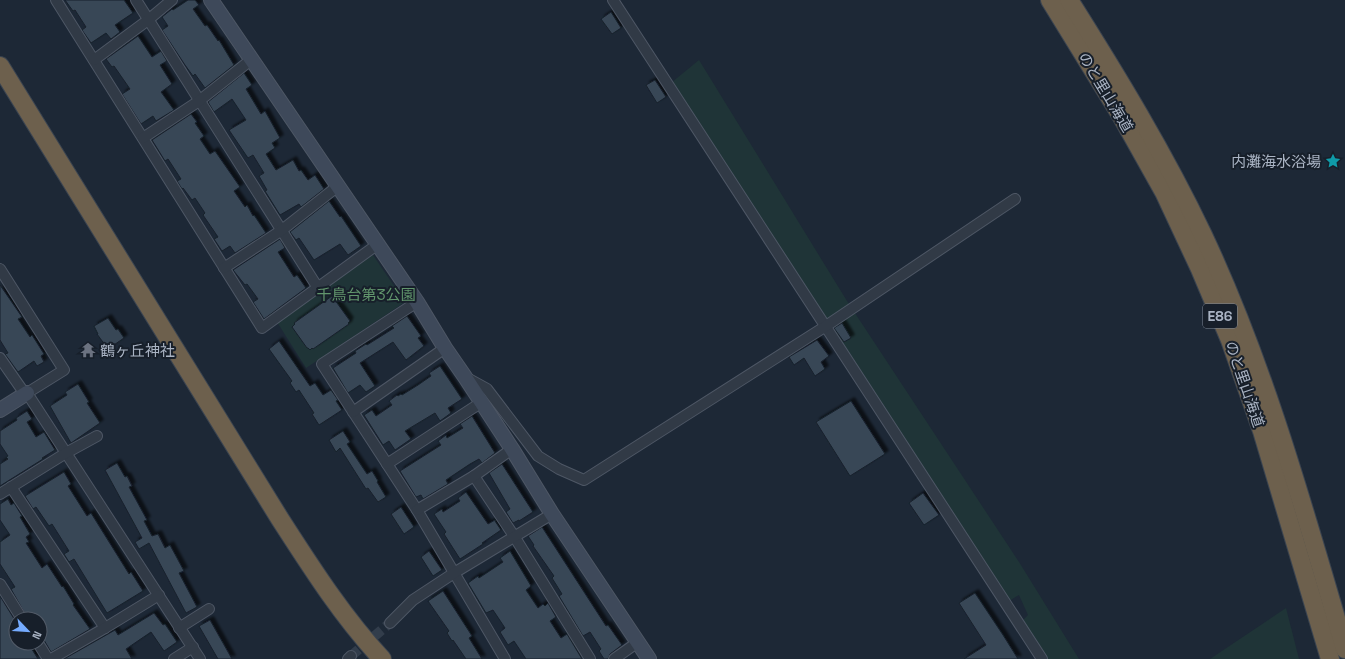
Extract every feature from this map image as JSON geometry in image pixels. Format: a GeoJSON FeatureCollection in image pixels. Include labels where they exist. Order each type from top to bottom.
{"type":"FeatureCollection","features":[{"type":"Feature","properties":{"kind":"highway","name":"のと里山海道"},"geometry":{"type":"LineString","coordinates":[[1050,0],[1122,117],[1164,192],[1200,269],[1230,340],[1262,431],[1330,659]]}},
{"type":"Feature","properties":{"kind":"highway","name":"のと里山海道"},"geometry":{"type":"LineString","coordinates":[[1069,0],[1120,81],[1167,166],[1206,242],[1265,387],[1300,496],[1345,649]]}},
{"type":"Feature","properties":{"kind":"highway"},"geometry":{"type":"LineString","coordinates":[[0,66],[324,588],[366,643],[382,659]]}},
{"type":"Feature","properties":{"kind":"street"},"geometry":{"type":"LineString","coordinates":[[56,0],[262,328],[378,244]]}},
{"type":"Feature","properties":{"kind":"street"},"geometry":{"type":"LineString","coordinates":[[136,0],[318,288]]}},
{"type":"Feature","properties":{"kind":"street"},"geometry":{"type":"LineString","coordinates":[[94,60],[148,20],[172,0]]}},
{"type":"Feature","properties":{"kind":"street"},"geometry":{"type":"LineString","coordinates":[[212,0],[378,244],[445,348],[482,402],[552,514],[649,659]]}},
{"type":"Feature","properties":{"kind":"street"},"geometry":{"type":"LineString","coordinates":[[613,0],[1042,659]]}},
{"type":"Feature","properties":{"kind":"street"},"geometry":{"type":"LineString","coordinates":[[143,138],[199,101],[252,59]]}},
{"type":"Feature","properties":{"kind":"street"},"geometry":{"type":"LineString","coordinates":[[224,268],[282,230],[338,186]]}},
{"type":"Feature","properties":{"kind":"street"},"geometry":{"type":"LineString","coordinates":[[465,377],[487,389],[538,456],[559,469],[584,480],[826,326],[1015,199]]}},
{"type":"Feature","properties":{"kind":"street"},"geometry":{"type":"LineString","coordinates":[[0,269],[64,370],[0,410]]}},
{"type":"Feature","properties":{"kind":"street"},"geometry":{"type":"LineString","coordinates":[[416,302],[322,364],[417,510],[505,659]]}},
{"type":"Feature","properties":{"kind":"street"},"geometry":{"type":"LineString","coordinates":[[353,412],[445,348]]}},
{"type":"Feature","properties":{"kind":"street"},"geometry":{"type":"LineString","coordinates":[[0,358],[26,393],[66,453],[200,659]]}},
{"type":"Feature","properties":{"kind":"street"},"geometry":{"type":"LineString","coordinates":[[387,464],[482,402]]}},
{"type":"Feature","properties":{"kind":"street"},"geometry":{"type":"LineString","coordinates":[[0,494],[66,453],[97,436]]}},
{"type":"Feature","properties":{"kind":"street"},"geometry":{"type":"LineString","coordinates":[[417,510],[474,476],[512,449]]}},
{"type":"Feature","properties":{"kind":"street"},"geometry":{"type":"LineString","coordinates":[[474,476],[514,536],[590,659]]}},
{"type":"Feature","properties":{"kind":"street"},"geometry":{"type":"LineString","coordinates":[[11,487],[105,628]]}},
{"type":"Feature","properties":{"kind":"street"},"geometry":{"type":"LineString","coordinates":[[390,623],[413,600],[454,573],[552,514]]}},
{"type":"Feature","properties":{"kind":"street"},"geometry":{"type":"LineString","coordinates":[[0,584],[17,611]]}},
{"type":"Feature","properties":{"kind":"street"},"geometry":{"type":"LineString","coordinates":[[51,659],[159,595]]}},
{"type":"Feature","properties":{"kind":"street"},"geometry":{"type":"LineString","coordinates":[[179,628],[209,608]]}},
{"type":"Feature","properties":{"kind":"street"},"geometry":{"type":"LineString","coordinates":[[614,659],[638,642]]}},
{"type":"Feature","properties":{"kind":"street"},"geometry":{"type":"LineString","coordinates":[[174,659],[193,648]]}},
{"type":"Feature","properties":{"kind":"green space"},"geometry":{"type":"Polygon","coordinates":[[[699,60],[847,301],[1019,562],[1079,659],[1047,659],[1022,621],[1028,615],[1019,595],[1009,601],[671,83],[699,60]]]}},
{"type":"Feature","properties":{"kind":"green space","name":"千鳥台第3公園"},"geometry":{"type":"Polygon","coordinates":[[[373,255],[405,302],[306,368],[277,322],[373,255]]]}},
{"type":"Feature","properties":{"kind":"green space"},"geometry":{"type":"Polygon","coordinates":[[[1286,608],[1299,659],[1210,659],[1286,608]]]}},
{"type":"Feature","properties":{"kind":"building"},"geometry":{"type":"Polygon","coordinates":[[[65,0],[124,0],[133,13],[115,25],[120,32],[111,39],[106,33],[91,43],[82,30],[86,27],[75,10],[73,11],[65,0]]]}},
{"type":"Feature","properties":{"kind":"building"},"geometry":{"type":"Polygon","coordinates":[[[188,0],[195,0],[199,5],[193,9],[205,26],[207,25],[218,41],[219,40],[234,65],[205,88],[195,74],[193,76],[162,30],[168,26],[162,17],[172,9],[173,10],[188,0]]]}},
{"type":"Feature","properties":{"kind":"building"},"geometry":{"type":"Polygon","coordinates":[[[611,12],[621,28],[612,34],[601,19],[611,12]]]}},
{"type":"Feature","properties":{"kind":"building"},"geometry":{"type":"Polygon","coordinates":[[[138,36],[152,57],[161,51],[167,61],[160,65],[172,84],[161,92],[174,110],[156,121],[153,116],[141,124],[122,94],[130,89],[114,66],[112,67],[106,59],[138,36]]]}},
{"type":"Feature","properties":{"kind":"building"},"geometry":{"type":"Polygon","coordinates":[[[244,73],[252,85],[246,89],[261,114],[265,111],[280,138],[272,143],[275,148],[266,154],[276,170],[293,160],[299,171],[301,170],[308,180],[315,175],[324,189],[301,207],[299,204],[280,215],[265,191],[267,190],[259,176],[264,173],[253,155],[248,158],[229,130],[246,120],[232,99],[214,112],[208,102],[244,73]]]}},
{"type":"Feature","properties":{"kind":"building"},"geometry":{"type":"Polygon","coordinates":[[[655,80],[666,97],[657,103],[646,85],[655,80]]]}},
{"type":"Feature","properties":{"kind":"building"},"geometry":{"type":"Polygon","coordinates":[[[191,114],[204,136],[200,139],[210,154],[215,151],[240,187],[234,191],[245,207],[247,205],[253,216],[254,215],[266,233],[235,253],[230,246],[222,251],[214,239],[218,237],[203,215],[205,213],[195,198],[192,200],[183,188],[182,189],[177,181],[181,179],[168,159],[165,161],[152,140],[191,114]]]}},
{"type":"Feature","properties":{"kind":"building"},"geometry":{"type":"Polygon","coordinates":[[[329,201],[361,246],[348,255],[340,244],[314,260],[299,238],[296,240],[290,232],[329,201]]]}},
{"type":"Feature","properties":{"kind":"building"},"geometry":{"type":"Polygon","coordinates":[[[280,239],[285,248],[278,252],[294,277],[297,275],[306,288],[264,319],[253,302],[258,299],[247,284],[245,285],[233,270],[280,239]]]}},
{"type":"Feature","properties":{"kind":"building"},"geometry":{"type":"Polygon","coordinates":[[[0,285],[22,317],[18,319],[30,337],[32,335],[44,354],[41,356],[44,362],[37,366],[34,361],[18,372],[5,354],[8,353],[0,340],[0,285]]]}},
{"type":"Feature","properties":{"kind":"building"},"geometry":{"type":"Polygon","coordinates":[[[332,296],[350,321],[348,323],[349,324],[310,350],[292,327],[295,324],[294,323],[332,296]]]}},
{"type":"Feature","properties":{"kind":"building"},"geometry":{"type":"Polygon","coordinates":[[[407,316],[421,336],[418,338],[424,346],[406,360],[393,342],[360,363],[375,386],[366,392],[360,385],[348,393],[333,368],[356,353],[355,351],[394,328],[392,326],[407,316]]]}},
{"type":"Feature","properties":{"kind":"building"},"geometry":{"type":"Polygon","coordinates":[[[108,318],[116,330],[118,329],[124,338],[108,349],[97,334],[94,326],[108,318]]]}},
{"type":"Feature","properties":{"kind":"building"},"geometry":{"type":"Polygon","coordinates":[[[842,323],[851,338],[844,342],[834,328],[842,323]]]}},
{"type":"Feature","properties":{"kind":"building"},"geometry":{"type":"Polygon","coordinates":[[[817,340],[829,356],[821,362],[825,369],[815,376],[804,358],[794,365],[789,357],[817,340]]]}},
{"type":"Feature","properties":{"kind":"building"},"geometry":{"type":"Polygon","coordinates":[[[279,341],[310,386],[315,383],[323,395],[331,390],[338,400],[336,401],[342,410],[319,425],[312,414],[314,413],[299,390],[296,392],[290,383],[292,381],[269,349],[279,341]]]}},
{"type":"Feature","properties":{"kind":"building"},"geometry":{"type":"Polygon","coordinates":[[[440,366],[462,399],[448,408],[451,413],[440,421],[435,413],[405,431],[411,439],[395,450],[389,441],[383,445],[364,415],[372,410],[376,416],[392,405],[389,401],[397,395],[402,395],[418,385],[431,376],[429,373],[440,366]]]}},
{"type":"Feature","properties":{"kind":"building"},"geometry":{"type":"Polygon","coordinates":[[[78,384],[89,402],[87,403],[100,423],[71,443],[50,406],[67,395],[65,392],[78,384]]]}},
{"type":"Feature","properties":{"kind":"building"},"geometry":{"type":"Polygon","coordinates":[[[851,401],[885,454],[850,476],[816,422],[851,401]]]}},
{"type":"Feature","properties":{"kind":"building"},"geometry":{"type":"Polygon","coordinates":[[[27,411],[32,419],[27,422],[36,437],[44,432],[55,450],[0,486],[0,464],[8,459],[6,457],[8,456],[0,444],[0,431],[17,420],[16,418],[27,411]]]}},
{"type":"Feature","properties":{"kind":"building"},"geometry":{"type":"Polygon","coordinates":[[[472,416],[495,453],[482,463],[479,459],[470,464],[446,480],[448,484],[423,499],[421,495],[416,497],[400,471],[441,445],[438,441],[446,435],[447,438],[463,428],[460,424],[472,416]]]}},
{"type":"Feature","properties":{"kind":"building"},"geometry":{"type":"Polygon","coordinates":[[[343,431],[350,442],[347,444],[367,474],[372,471],[386,497],[378,502],[368,488],[366,489],[340,448],[336,452],[329,440],[343,431]]]}},
{"type":"Feature","properties":{"kind":"building"},"geometry":{"type":"Polygon","coordinates":[[[117,463],[125,477],[127,476],[132,486],[129,487],[147,520],[144,521],[152,536],[158,534],[165,548],[170,545],[184,571],[179,573],[197,607],[186,613],[149,543],[139,549],[135,542],[142,538],[105,470],[117,463]]]}},
{"type":"Feature","properties":{"kind":"building"},"geometry":{"type":"Polygon","coordinates":[[[502,464],[533,512],[513,523],[506,512],[510,509],[489,473],[502,464]]]}},
{"type":"Feature","properties":{"kind":"building"},"geometry":{"type":"Polygon","coordinates":[[[64,472],[71,484],[68,486],[87,516],[91,513],[129,574],[131,572],[143,591],[107,613],[74,559],[69,562],[64,554],[69,551],[52,524],[49,526],[36,507],[33,509],[25,496],[64,472]]]}},
{"type":"Feature","properties":{"kind":"building"},"geometry":{"type":"Polygon","coordinates":[[[466,492],[488,524],[495,520],[501,530],[460,559],[444,534],[446,532],[434,514],[442,509],[443,512],[460,501],[458,498],[466,492]]]}},
{"type":"Feature","properties":{"kind":"building"},"geometry":{"type":"Polygon","coordinates":[[[923,493],[939,515],[924,525],[909,503],[923,493]]]}},
{"type":"Feature","properties":{"kind":"building"},"geometry":{"type":"Polygon","coordinates":[[[8,499],[11,505],[14,503],[30,534],[26,537],[29,542],[26,543],[42,568],[47,564],[62,587],[63,586],[74,604],[73,605],[90,629],[51,652],[48,647],[48,611],[23,611],[11,589],[15,587],[0,564],[0,542],[10,535],[0,520],[0,504],[8,499]]]}},
{"type":"Feature","properties":{"kind":"building"},"geometry":{"type":"Polygon","coordinates":[[[401,507],[414,527],[404,534],[391,514],[401,507]]]}},
{"type":"Feature","properties":{"kind":"building"},"geometry":{"type":"Polygon","coordinates":[[[542,527],[606,626],[608,625],[622,645],[610,654],[608,659],[604,659],[599,651],[601,649],[590,632],[583,636],[559,596],[562,594],[552,578],[554,576],[533,546],[534,545],[528,536],[542,527]]]}},
{"type":"Feature","properties":{"kind":"building"},"geometry":{"type":"Polygon","coordinates":[[[429,551],[442,570],[433,576],[421,557],[429,551]]]}},
{"type":"Feature","properties":{"kind":"building"},"geometry":{"type":"Polygon","coordinates":[[[510,551],[531,586],[526,590],[538,608],[543,604],[545,606],[548,603],[556,617],[550,621],[561,638],[567,634],[582,659],[526,659],[514,641],[508,645],[500,632],[505,628],[493,610],[486,613],[468,583],[478,576],[479,578],[503,562],[500,558],[510,551]]]}},
{"type":"Feature","properties":{"kind":"building"},"geometry":{"type":"Polygon","coordinates":[[[443,591],[472,636],[469,638],[482,659],[466,659],[453,640],[452,641],[447,633],[449,631],[428,601],[443,591]]]}},
{"type":"Feature","properties":{"kind":"building"},"geometry":{"type":"Polygon","coordinates":[[[975,593],[1018,659],[964,659],[986,645],[959,603],[975,593]]]}},
{"type":"Feature","properties":{"kind":"building"},"geometry":{"type":"Polygon","coordinates":[[[0,596],[9,611],[8,611],[8,651],[33,651],[38,659],[0,659],[0,596]]]}},
{"type":"Feature","properties":{"kind":"building"},"geometry":{"type":"Polygon","coordinates":[[[154,613],[163,625],[165,624],[177,642],[164,651],[151,632],[126,649],[132,659],[64,659],[115,630],[118,635],[154,613]]]}},
{"type":"Feature","properties":{"kind":"building"},"geometry":{"type":"Polygon","coordinates":[[[210,620],[232,659],[218,659],[199,626],[210,620]]]}},
{"type":"Feature","properties":{"kind":"tunnel"},"geometry":{"type":"LineString","coordinates":[[351,656],[390,623]]}},
{"type":"Feature","properties":{"kind":"place","name":"内灘海水浴場"},"geometry":{"type":"Point","coordinates":[1333,161]}},
{"type":"Feature","properties":{"kind":"place","name":"鶴ヶ丘神社"},"geometry":{"type":"Point","coordinates":[88,350]}}]}
